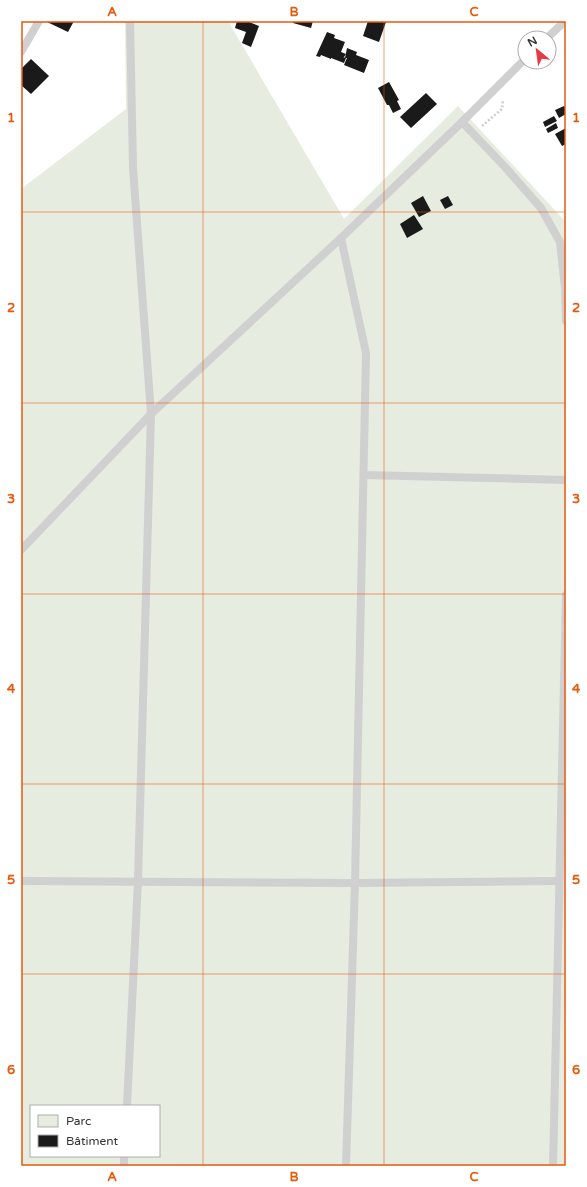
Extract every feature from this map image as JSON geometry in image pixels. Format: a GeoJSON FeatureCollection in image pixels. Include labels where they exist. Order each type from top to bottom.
{"type":"FeatureCollection","features":[{"type":"Feature","properties":{"kind":"lane"},"geometry":{"type":"LineString","coordinates":[[21,52],[39,21]]}},
{"type":"Feature","properties":{"kind":"lane"},"geometry":{"type":"LineString","coordinates":[[127,1105],[138,881],[151,414],[133,168],[130,21]]}},
{"type":"Feature","properties":{"kind":"lane"},"geometry":{"type":"LineString","coordinates":[[555,30],[565,21]]}},
{"type":"Feature","properties":{"kind":"lane"},"geometry":{"type":"LineString","coordinates":[[21,550],[151,414],[341,238],[517,68]]}},
{"type":"Feature","properties":{"kind":"lane"},"geometry":{"type":"LineString","coordinates":[[462,122],[541,208],[560,242],[565,288],[566,321]]}},
{"type":"Feature","properties":{"kind":"lane"},"geometry":{"type":"LineString","coordinates":[[341,238],[366,353],[355,883],[346,1166]]}},
{"type":"Feature","properties":{"kind":"lane"},"geometry":{"type":"LineString","coordinates":[[364,475],[566,480]]}},
{"type":"Feature","properties":{"kind":"lane"},"geometry":{"type":"LineString","coordinates":[[553,1166],[566,595]]}},
{"type":"Feature","properties":{"kind":"lane"},"geometry":{"type":"LineString","coordinates":[[21,881],[355,883],[559,881]]}},
{"type":"Feature","properties":{"kind":"green space"},"geometry":{"type":"Polygon","coordinates":[[[125,21],[228,21],[344,219],[458,106],[564,220],[566,220],[566,1166],[21,1166],[21,189],[126,109],[125,21]]]}},
{"type":"Feature","properties":{"kind":"building"},"geometry":{"type":"Polygon","coordinates":[[[45,21],[74,21],[68,32],[45,21]]]}},
{"type":"Feature","properties":{"kind":"building"},"geometry":{"type":"Polygon","coordinates":[[[237,21],[249,21],[259,26],[251,47],[242,43],[246,32],[235,28],[237,21]]]}},
{"type":"Feature","properties":{"kind":"building"},"geometry":{"type":"Polygon","coordinates":[[[293,21],[313,21],[311,28],[293,23],[293,21]]]}},
{"type":"Feature","properties":{"kind":"building"},"geometry":{"type":"Polygon","coordinates":[[[368,21],[386,22],[379,42],[363,36],[368,21]]]}},
{"type":"Feature","properties":{"kind":"building"},"geometry":{"type":"Polygon","coordinates":[[[327,32],[335,35],[334,38],[345,42],[341,52],[346,54],[343,57],[346,58],[344,63],[321,55],[320,57],[316,56],[327,32]]]}},
{"type":"Feature","properties":{"kind":"building"},"geometry":{"type":"Polygon","coordinates":[[[347,48],[357,52],[356,55],[369,60],[364,73],[344,65],[347,58],[345,58],[347,48]]]}},
{"type":"Feature","properties":{"kind":"building"},"geometry":{"type":"Polygon","coordinates":[[[31,59],[49,76],[31,94],[21,85],[21,69],[31,59]]]}},
{"type":"Feature","properties":{"kind":"building"},"geometry":{"type":"Polygon","coordinates":[[[389,82],[399,100],[397,101],[401,109],[393,113],[378,88],[389,82]]]}},
{"type":"Feature","properties":{"kind":"building"},"geometry":{"type":"Polygon","coordinates":[[[426,93],[437,104],[411,128],[400,117],[426,93]]]}},
{"type":"Feature","properties":{"kind":"building"},"geometry":{"type":"Polygon","coordinates":[[[564,106],[566,109],[566,114],[559,118],[555,110],[564,106]]]}},
{"type":"Feature","properties":{"kind":"building"},"geometry":{"type":"Polygon","coordinates":[[[554,116],[557,121],[545,127],[543,122],[554,116]]]}},
{"type":"Feature","properties":{"kind":"building"},"geometry":{"type":"Polygon","coordinates":[[[556,123],[558,128],[548,133],[546,129],[556,123]]]}},
{"type":"Feature","properties":{"kind":"building"},"geometry":{"type":"Polygon","coordinates":[[[566,128],[566,144],[562,146],[555,134],[566,128]]]}},
{"type":"Feature","properties":{"kind":"building"},"geometry":{"type":"Polygon","coordinates":[[[423,196],[431,211],[419,217],[411,203],[423,196]]]}},
{"type":"Feature","properties":{"kind":"building"},"geometry":{"type":"Polygon","coordinates":[[[448,196],[453,205],[445,209],[440,200],[448,196]]]}},
{"type":"Feature","properties":{"kind":"building"},"geometry":{"type":"Polygon","coordinates":[[[414,215],[423,229],[407,238],[400,224],[414,215]]]}}]}
